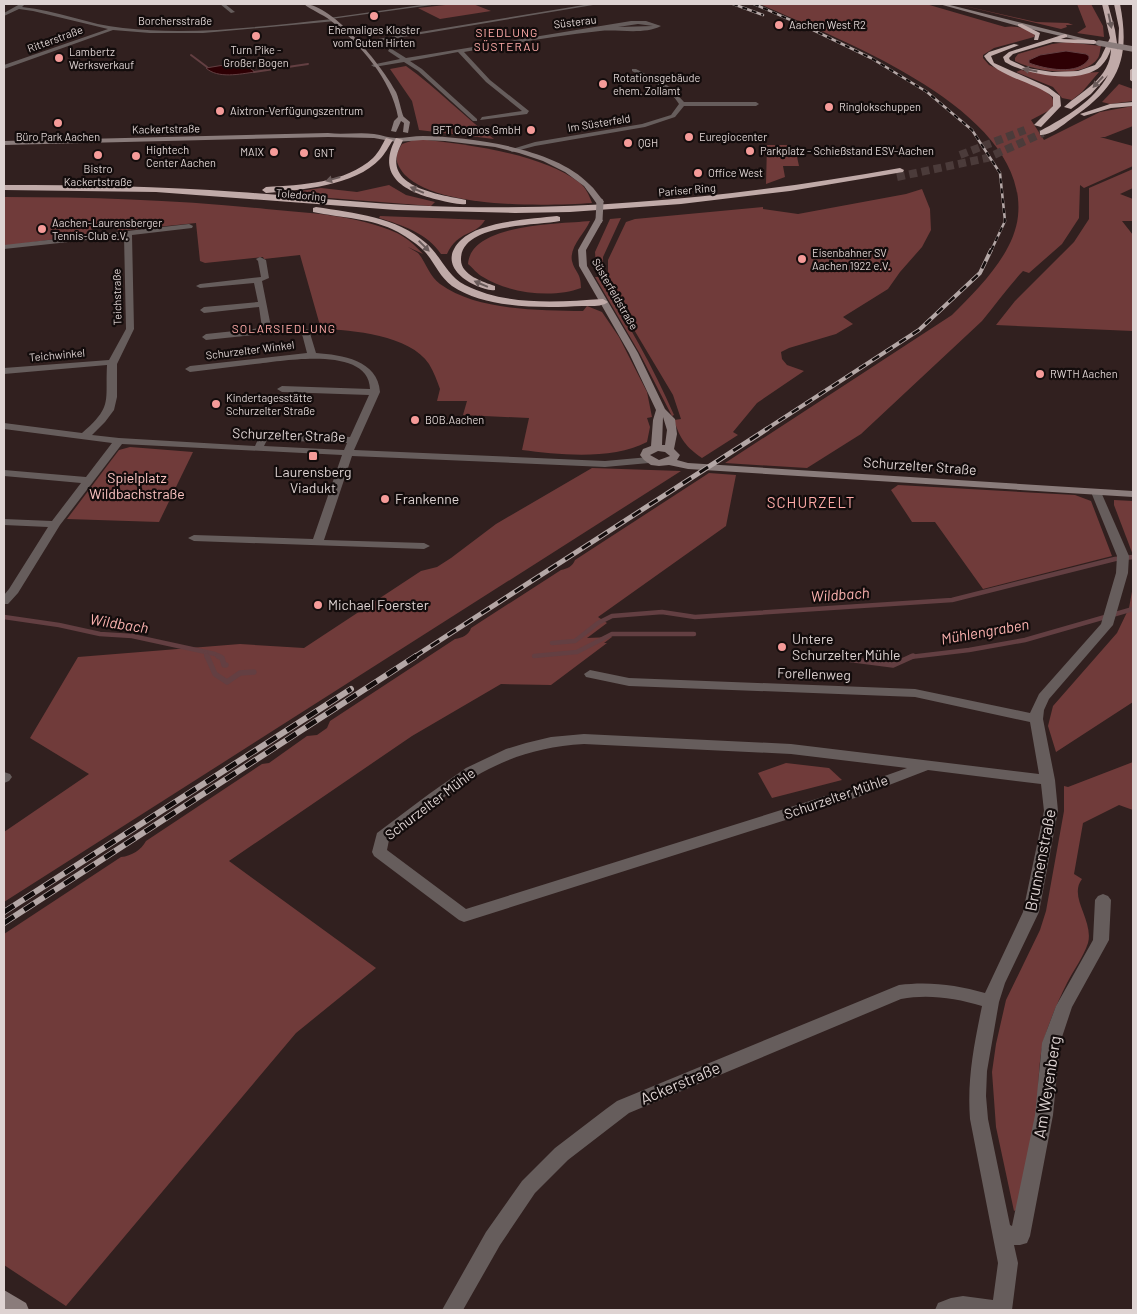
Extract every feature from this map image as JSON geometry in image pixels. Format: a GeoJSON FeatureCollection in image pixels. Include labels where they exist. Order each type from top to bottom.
{"type":"FeatureCollection","features":[{"type":"Feature","properties":{"kind":"highway"},"geometry":{"type":"LineString","coordinates":[[1063,34],[997,50],[988,56],[992,64],[1046,88],[1056,96],[1057,106],[1038,124],[1076,102],[1101,81],[1114,55],[1110,19],[1104,4]]}},
{"type":"Feature","properties":{"kind":"highway"},"geometry":{"type":"LineString","coordinates":[[1117,4],[1122,13],[1132,47],[1116,81],[1096,100],[1074,116],[1043,133],[1094,110],[1133,104]]}},
{"type":"Feature","properties":{"kind":"highway"},"geometry":{"type":"LineString","coordinates":[[1122,13],[1123,4]]}},
{"type":"Feature","properties":{"kind":"highway"},"geometry":{"type":"LineString","coordinates":[[1020,25],[1038,34],[1039,41]]}},
{"type":"Feature","properties":{"kind":"highway"},"geometry":{"type":"LineString","coordinates":[[1097,42],[1039,41],[1006,57],[1007,61],[1018,67],[1032,71],[1081,72],[1093,68],[1101,62],[1113,39]]}},
{"type":"Feature","properties":{"kind":"highway"},"geometry":{"type":"LineString","coordinates":[[1133,70],[1133,80]]}},
{"type":"Feature","properties":{"kind":"highway"},"geometry":{"type":"LineString","coordinates":[[406,136],[393,152],[391,165],[393,173],[409,187],[448,200],[534,210]]}},
{"type":"Feature","properties":{"kind":"highway"},"geometry":{"type":"LineString","coordinates":[[162,189],[267,190],[315,184],[338,178],[365,167],[377,158],[385,137]]}},
{"type":"Feature","properties":{"kind":"highway","name":"Pariser Ring"},"geometry":{"type":"LineString","coordinates":[[534,210],[631,206],[729,198],[899,173],[755,201],[598,217]]}},
{"type":"Feature","properties":{"kind":"highway","name":"Toledoring"},"geometry":{"type":"LineString","coordinates":[[4,188],[162,189],[403,208],[534,210]]}},
{"type":"Feature","properties":{"kind":"highway","name":"Toledoring"},"geometry":{"type":"LineString","coordinates":[[4,194],[140,194],[456,216],[598,217]]}},
{"type":"Feature","properties":{"kind":"highway"},"geometry":{"type":"LineString","coordinates":[[294,206],[363,218],[401,230],[428,248],[445,276],[451,281],[482,295],[512,301],[545,304],[600,298]]}},
{"type":"Feature","properties":{"kind":"highway"},"geometry":{"type":"LineString","coordinates":[[598,217],[516,222],[489,229],[462,244],[458,249],[456,264],[465,275],[482,285],[504,291],[600,298]]}},
{"type":"Feature","properties":{"kind":"street"},"geometry":{"type":"LineString","coordinates":[[222,4],[233,12]]}},
{"type":"Feature","properties":{"kind":"street"},"geometry":{"type":"LineString","coordinates":[[306,4],[332,19],[356,42],[374,65],[391,88],[399,103],[401,118],[407,122],[406,136]]}},
{"type":"Feature","properties":{"kind":"street","name":"Borchersstraße"},"geometry":{"type":"LineString","coordinates":[[22,6],[112,29],[155,32],[208,32],[332,19],[437,4]]}},
{"type":"Feature","properties":{"kind":"street"},"geometry":{"type":"LineString","coordinates":[[550,4],[565,9]]}},
{"type":"Feature","properties":{"kind":"street"},"geometry":{"type":"LineString","coordinates":[[356,42],[597,4],[594,4]]}},
{"type":"Feature","properties":{"kind":"street"},"geometry":{"type":"LineString","coordinates":[[942,4],[1020,25],[1063,34]]}},
{"type":"Feature","properties":{"kind":"street"},"geometry":{"type":"LineString","coordinates":[[942,4],[1097,42],[1132,47]]}},
{"type":"Feature","properties":{"kind":"street"},"geometry":{"type":"LineString","coordinates":[[4,15],[22,6]]}},
{"type":"Feature","properties":{"kind":"street","name":"Süsterau"},"geometry":{"type":"LineString","coordinates":[[408,60],[542,36],[642,23],[652,23],[658,26],[651,28],[603,29]]}},
{"type":"Feature","properties":{"kind":"street","name":"Ritterstraße"},"geometry":{"type":"LineString","coordinates":[[4,67],[112,29]]}},
{"type":"Feature","properties":{"kind":"street"},"geometry":{"type":"LineString","coordinates":[[390,50],[408,60],[478,119],[530,112],[488,80],[460,51]]}},
{"type":"Feature","properties":{"kind":"street"},"geometry":{"type":"LineString","coordinates":[[374,65],[408,60]]}},
{"type":"Feature","properties":{"kind":"street"},"geometry":{"type":"LineString","coordinates":[[634,70],[665,88],[680,100],[682,104],[756,104]]}},
{"type":"Feature","properties":{"kind":"street","name":"Im Süsterfeld"},"geometry":{"type":"LineString","coordinates":[[512,150],[535,144],[642,126],[673,116],[682,104]]}},
{"type":"Feature","properties":{"kind":"street"},"geometry":{"type":"LineString","coordinates":[[385,137],[394,132],[397,121],[401,118]]}},
{"type":"Feature","properties":{"kind":"street"},"geometry":{"type":"LineString","coordinates":[[394,132],[406,136]]}},
{"type":"Feature","properties":{"kind":"street","name":"Kackertstraße"},"geometry":{"type":"LineString","coordinates":[[4,143],[328,135],[385,137]]}},
{"type":"Feature","properties":{"kind":"street"},"geometry":{"type":"LineString","coordinates":[[385,137],[406,136]]}},
{"type":"Feature","properties":{"kind":"street","name":"Süsterfeldstraße"},"geometry":{"type":"LineString","coordinates":[[406,136],[454,140],[512,150],[546,161],[578,177],[594,192],[600,202],[598,217],[581,254],[583,266],[639,363],[657,399],[660,410],[670,419],[673,439],[671,455]]}},
{"type":"Feature","properties":{"kind":"street"},"geometry":{"type":"LineString","coordinates":[[4,247],[189,226]]}},
{"type":"Feature","properties":{"kind":"street","name":"Teichstraße"},"geometry":{"type":"LineString","coordinates":[[113,362],[130,329],[128,233]]}},
{"type":"Feature","properties":{"kind":"street","name":"Schurzelter Winkel"},"geometry":{"type":"LineString","coordinates":[[260,258],[266,278],[258,280],[267,330]]}},
{"type":"Feature","properties":{"kind":"street"},"geometry":{"type":"LineString","coordinates":[[200,286],[258,280]]}},
{"type":"Feature","properties":{"kind":"street"},"geometry":{"type":"LineString","coordinates":[[204,310],[262,304]]}},
{"type":"Feature","properties":{"kind":"street","name":"Schurzelter Winkel"},"geometry":{"type":"LineString","coordinates":[[206,337],[267,330],[301,329],[306,332],[312,355]]}},
{"type":"Feature","properties":{"kind":"street","name":"Schurzelter Winkel"},"geometry":{"type":"LineString","coordinates":[[190,370],[312,355],[337,358],[364,368],[374,380],[375,392]]}},
{"type":"Feature","properties":{"kind":"street"},"geometry":{"type":"LineString","coordinates":[[85,436],[101,422],[113,401],[113,362]]}},
{"type":"Feature","properties":{"kind":"street","name":"Teichwinkel"},"geometry":{"type":"LineString","coordinates":[[8,371],[113,362]]}},
{"type":"Feature","properties":{"kind":"street"},"geometry":{"type":"LineString","coordinates":[[282,389],[375,392],[348,452],[318,543]]}},
{"type":"Feature","properties":{"kind":"street","name":"Süsterfeldstraße"},"geometry":{"type":"LineString","coordinates":[[656,448],[658,440],[656,419],[660,410]]}},
{"type":"Feature","properties":{"kind":"street","name":"Schurzelter Straße"},"geometry":{"type":"LineString","coordinates":[[4,426],[119,441],[258,450],[618,464],[647,457]]}},
{"type":"Feature","properties":{"kind":"street"},"geometry":{"type":"LineString","coordinates":[[258,450],[264,436],[354,440]]}},
{"type":"Feature","properties":{"kind":"street"},"geometry":{"type":"LineString","coordinates":[[4,601],[14,591],[55,524],[87,480],[119,441]]}},
{"type":"Feature","properties":{"kind":"street"},"geometry":{"type":"LineString","coordinates":[[656,448],[671,455],[659,463],[647,457],[656,448]]}},
{"type":"Feature","properties":{"kind":"street","name":"Schurzelter Straße"},"geometry":{"type":"LineString","coordinates":[[671,455],[688,466],[1133,494]]}},
{"type":"Feature","properties":{"kind":"street"},"geometry":{"type":"LineString","coordinates":[[4,473],[87,480]]}},
{"type":"Feature","properties":{"kind":"street"},"geometry":{"type":"LineString","coordinates":[[1036,719],[1037,710],[1044,697],[1110,618],[1123,560],[1096,492]]}},
{"type":"Feature","properties":{"kind":"street"},"geometry":{"type":"LineString","coordinates":[[4,522],[55,524]]}},
{"type":"Feature","properties":{"kind":"street"},"geometry":{"type":"LineString","coordinates":[[194,538],[424,546]]}},
{"type":"Feature","properties":{"kind":"street","name":"Forellenweg"},"geometry":{"type":"LineString","coordinates":[[590,674],[629,682],[915,693],[1036,719]]}},
{"type":"Feature","properties":{"kind":"street","name":"Brunnenstraße"},"geometry":{"type":"LineString","coordinates":[[1002,1310],[1008,1263],[979,1119],[977,1096],[978,1071],[991,1002],[997,983],[1031,912],[1051,811],[1048,780],[1036,719]]}},
{"type":"Feature","properties":{"kind":"street","name":"Schurzelter Mühle"},"geometry":{"type":"LineString","coordinates":[[925,766],[853,793],[464,916],[379,852],[382,837],[479,767],[521,749],[553,741],[584,739],[790,749],[1048,780]]}},
{"type":"Feature","properties":{"kind":"street","name":"Am Weyenberg"},"geometry":{"type":"LineString","coordinates":[[1003,1234],[1020,1236],[1044,1115],[1051,1043],[1064,1006],[1101,940],[1103,900]]}},
{"type":"Feature","properties":{"kind":"street","name":"Ackerstraße"},"geometry":{"type":"LineString","coordinates":[[452,1310],[513,1209],[542,1173],[584,1134],[623,1107],[899,992],[920,988],[974,996],[991,1002]]}},
{"type":"Feature","properties":{"kind":"street"},"geometry":{"type":"LineString","coordinates":[[4,1300],[19,1310]]}},
{"type":"Feature","properties":{"kind":"street"},"geometry":{"type":"LineString","coordinates":[[945,1310],[979,1306],[995,1310]]}},
{"type":"Feature","properties":{"kind":"green space"},"geometry":{"type":"Polygon","coordinates":[[[473,4],[491,11],[440,19],[418,8],[473,4]]]}},
{"type":"Feature","properties":{"kind":"green space"},"geometry":{"type":"Polygon","coordinates":[[[760,4],[926,4],[1005,27],[1025,29],[1035,35],[1034,37],[994,48],[983,55],[983,58],[989,65],[1043,89],[1052,97],[1054,104],[1050,110],[1031,120],[1044,140],[1100,112],[1133,106],[1133,126],[1105,137],[1100,137],[1133,146],[1133,166],[1084,188],[1080,185],[1079,218],[1062,244],[1029,273],[1023,271],[982,321],[861,434],[807,468],[725,463],[952,315],[973,294],[1002,257],[1010,244],[1018,216],[1013,178],[993,143],[962,111],[922,83],[879,58],[760,4]]]}},
{"type":"Feature","properties":{"kind":"green space"},"geometry":{"type":"Polygon","coordinates":[[[956,4],[1036,22],[1068,23],[1073,25],[1066,25],[1067,27],[1061,29],[956,4]]]}},
{"type":"Feature","properties":{"kind":"green space"},"geometry":{"type":"Polygon","coordinates":[[[1077,4],[1091,4],[1103,26],[1104,37],[1077,33],[1086,27],[1077,4]]]}},
{"type":"Feature","properties":{"kind":"green space"},"geometry":{"type":"Polygon","coordinates":[[[1067,42],[1101,46],[1099,57],[1091,65],[1082,69],[1058,72],[1034,68],[1015,61],[1018,54],[1052,44],[1067,42]]]}},
{"type":"Feature","properties":{"kind":"green space"},"geometry":{"type":"Polygon","coordinates":[[[406,66],[494,139],[419,130],[412,101],[390,69],[406,66]]]}},
{"type":"Feature","properties":{"kind":"green space"},"geometry":{"type":"Polygon","coordinates":[[[1021,70],[1050,75],[1099,72],[1082,92],[1072,100],[1062,98],[1053,87],[1016,72],[1021,70]]]}},
{"type":"Feature","properties":{"kind":"green space"},"geometry":{"type":"Polygon","coordinates":[[[1119,84],[1133,89],[1133,101],[1110,104],[1102,102],[1119,84]]]}},
{"type":"Feature","properties":{"kind":"green space"},"geometry":{"type":"Polygon","coordinates":[[[417,139],[479,147],[524,157],[545,164],[580,183],[592,203],[548,205],[494,203],[467,200],[442,194],[421,186],[405,175],[398,165],[397,154],[402,144],[417,139]]]}},
{"type":"Feature","properties":{"kind":"green space"},"geometry":{"type":"Polygon","coordinates":[[[767,145],[790,145],[796,152],[799,166],[783,166],[785,177],[766,184],[767,145]]]}},
{"type":"Feature","properties":{"kind":"green space"},"geometry":{"type":"Polygon","coordinates":[[[1133,169],[1133,188],[1120,194],[1133,199],[1133,221],[1122,221],[1133,235],[1133,331],[996,325],[1015,301],[1074,242],[1089,219],[1089,188],[1133,169]]]}},
{"type":"Feature","properties":{"kind":"green space"},"geometry":{"type":"Polygon","coordinates":[[[389,185],[406,195],[435,202],[431,206],[279,194],[321,188],[357,192],[389,185]]]}},
{"type":"Feature","properties":{"kind":"green space"},"geometry":{"type":"Polygon","coordinates":[[[922,189],[930,209],[931,230],[922,247],[888,289],[843,317],[853,324],[836,334],[781,352],[782,359],[787,365],[804,371],[757,403],[733,432],[738,435],[702,458],[692,450],[681,437],[674,420],[681,419],[673,395],[602,276],[608,272],[608,260],[626,222],[635,219],[763,207],[763,209],[798,214],[906,194],[922,189]]]}},
{"type":"Feature","properties":{"kind":"green space"},"geometry":{"type":"Polygon","coordinates":[[[4,197],[201,203],[333,216],[382,227],[408,239],[423,254],[408,247],[418,253],[433,277],[440,284],[455,293],[490,304],[509,307],[583,311],[587,306],[602,312],[619,337],[647,392],[652,417],[647,418],[650,427],[647,442],[633,448],[603,454],[586,455],[522,450],[529,418],[463,415],[467,401],[437,401],[440,389],[431,367],[420,354],[408,346],[380,336],[321,329],[300,255],[205,263],[200,261],[196,223],[118,231],[115,222],[91,225],[93,234],[4,246],[4,197]]]}},
{"type":"Feature","properties":{"kind":"green space"},"geometry":{"type":"Polygon","coordinates":[[[380,216],[485,220],[477,229],[456,241],[447,254],[441,254],[429,240],[421,235],[379,218],[380,216]]]}},
{"type":"Feature","properties":{"kind":"green space"},"geometry":{"type":"Polygon","coordinates":[[[621,218],[603,257],[603,265],[596,265],[595,252],[610,219],[621,218]]]}},
{"type":"Feature","properties":{"kind":"green space"},"geometry":{"type":"Polygon","coordinates":[[[590,221],[575,245],[572,256],[581,288],[557,293],[531,293],[493,283],[468,264],[473,251],[484,240],[500,233],[539,225],[590,221]]]}},
{"type":"Feature","properties":{"kind":"green space"},"geometry":{"type":"Polygon","coordinates":[[[595,277],[598,277],[629,327],[674,415],[672,416],[640,354],[595,277]]]}},
{"type":"Feature","properties":{"kind":"green space","name":"Spielplatz Wildbachstraße"},"geometry":{"type":"Polygon","coordinates":[[[130,447],[193,452],[159,522],[67,519],[119,450],[130,447]]]}},
{"type":"Feature","properties":{"kind":"green space"},"geometry":{"type":"Polygon","coordinates":[[[592,468],[681,471],[4,902],[4,832],[89,774],[30,738],[78,657],[240,644],[304,648],[421,571],[437,567],[451,558],[496,524],[592,468]]]}},
{"type":"Feature","properties":{"kind":"green space"},"geometry":{"type":"Polygon","coordinates":[[[709,473],[736,475],[726,526],[598,617],[607,623],[587,638],[612,637],[604,643],[607,643],[551,685],[501,684],[412,736],[229,861],[376,968],[296,1033],[66,1306],[4,1265],[4,934],[121,857],[136,852],[146,841],[262,764],[269,763],[307,736],[317,735],[327,728],[330,721],[455,639],[465,636],[471,628],[561,570],[570,567],[575,560],[709,473]]]}},
{"type":"Feature","properties":{"kind":"green space"},"geometry":{"type":"Polygon","coordinates":[[[898,485],[1075,495],[1091,501],[1112,556],[983,589],[935,522],[912,522],[891,490],[898,485]]]}},
{"type":"Feature","properties":{"kind":"green space"},"geometry":{"type":"Polygon","coordinates":[[[1114,500],[1133,501],[1133,555],[1114,505],[1114,500]]]}},
{"type":"Feature","properties":{"kind":"green space"},"geometry":{"type":"Polygon","coordinates":[[[1133,586],[1133,702],[1056,752],[1048,726],[1053,706],[1117,633],[1129,608],[1133,586]]]}},
{"type":"Feature","properties":{"kind":"green space"},"geometry":{"type":"Polygon","coordinates":[[[1133,762],[1133,810],[1119,805],[1083,823],[1074,874],[1082,879],[1078,886],[1078,893],[1088,926],[1088,943],[1084,954],[1060,997],[1044,1039],[1031,1145],[1019,1208],[1014,1211],[996,1127],[992,1072],[1006,1000],[1040,930],[1046,911],[1064,811],[1064,786],[1068,787],[1133,762]]]}},
{"type":"Feature","properties":{"kind":"green space"},"geometry":{"type":"Polygon","coordinates":[[[786,763],[829,768],[842,780],[772,798],[758,773],[786,763]]]}},
{"type":"Feature","properties":{"kind":"shaded area"},"geometry":{"type":"Polygon","coordinates":[[[1066,51],[1086,54],[1089,56],[1089,59],[1077,68],[1061,70],[1029,63],[1029,60],[1040,55],[1066,51]]]}},
{"type":"Feature","properties":{"kind":"shaded area"},"geometry":{"type":"Polygon","coordinates":[[[242,62],[255,72],[223,75],[206,68],[242,62]]]}},
{"type":"Feature","properties":{"kind":"waterway"},"geometry":{"type":"LineString","coordinates":[[191,55],[207,67]]}},
{"type":"Feature","properties":{"kind":"waterway"},"geometry":{"type":"LineString","coordinates":[[254,72],[308,64]]}},
{"type":"Feature","properties":{"kind":"waterway","name":"Wildbach"},"geometry":{"type":"LineString","coordinates":[[552,643],[575,641],[598,623],[612,616],[662,612],[695,617],[952,600],[1115,559],[1133,557]]}},
{"type":"Feature","properties":{"kind":"waterway","name":"Mühlengraben"},"geometry":{"type":"LineString","coordinates":[[911,657],[969,650],[1025,640],[1133,609]]}},
{"type":"Feature","properties":{"kind":"waterway","name":"Wildbach"},"geometry":{"type":"LineString","coordinates":[[4,617],[59,625],[100,634],[132,636],[215,654],[221,657]]}},
{"type":"Feature","properties":{"kind":"waterway","name":"Mühlengraben"},"geometry":{"type":"LineString","coordinates":[[534,656],[577,652],[612,634],[694,634]]}},
{"type":"Feature","properties":{"kind":"waterway","name":"Wildbach"},"geometry":{"type":"LineString","coordinates":[[206,653],[207,657]]}},
{"type":"Feature","properties":{"kind":"waterway","name":"Mühlengraben"},"geometry":{"type":"LineString","coordinates":[[207,656],[215,674],[227,682],[240,673],[254,672]]}},
{"type":"Feature","properties":{"kind":"waterway","name":"Wildbach"},"geometry":{"type":"LineString","coordinates":[[218,656],[222,658],[224,665],[226,665]]}},
{"type":"Feature","properties":{"kind":"waterway","name":"Mühlengraben"},"geometry":{"type":"LineString","coordinates":[[839,658],[893,665],[911,657]]}},
{"type":"Feature","properties":{"kind":"tunnel"},"geometry":{"type":"LineString","coordinates":[[960,155],[1025,130]]}},
{"type":"Feature","properties":{"kind":"tunnel"},"geometry":{"type":"LineString","coordinates":[[897,177],[987,158],[1043,133]]}},
{"type":"Feature","properties":{"kind":"railway"},"geometry":{"type":"LineString","coordinates":[[733,4],[763,15]]}},
{"type":"Feature","properties":{"kind":"railway"},"geometry":{"type":"LineString","coordinates":[[754,4],[871,58],[927,92],[972,130],[1000,173],[1005,221],[991,251]]}},
{"type":"Feature","properties":{"kind":"railway"},"geometry":{"type":"LineString","coordinates":[[765,430],[919,330],[980,273],[991,250]]}},
{"type":"Feature","properties":{"kind":"railway"},"geometry":{"type":"LineString","coordinates":[[414,657],[767,429]]}},
{"type":"Feature","properties":{"kind":"railway"},"geometry":{"type":"LineString","coordinates":[[4,923],[416,656]]}},
{"type":"Feature","properties":{"kind":"railway"},"geometry":{"type":"LineString","coordinates":[[4,912],[351,689]]}},
{"type":"Feature","properties":{"kind":"place","name":"Ehemaliges Kloster vom Guten Hirten"},"geometry":{"type":"Point","coordinates":[374,16]}},
{"type":"Feature","properties":{"kind":"place","name":"Aachen West R2"},"geometry":{"type":"Point","coordinates":[779,25]}},
{"type":"Feature","properties":{"kind":"place","name":"Turn Pike - Großer Bogen"},"geometry":{"type":"Point","coordinates":[256,36]}},
{"type":"Feature","properties":{"kind":"place","name":"Lambertz Werksverkauf"},"geometry":{"type":"Point","coordinates":[59,58]}},
{"type":"Feature","properties":{"kind":"place","name":"Rotationsgebäude ehem. Zollamt"},"geometry":{"type":"Point","coordinates":[603,84]}},
{"type":"Feature","properties":{"kind":"place","name":"Ringlokschuppen"},"geometry":{"type":"Point","coordinates":[829,107]}},
{"type":"Feature","properties":{"kind":"place","name":"Aixtron-Verfügungszentrum"},"geometry":{"type":"Point","coordinates":[220,111]}},
{"type":"Feature","properties":{"kind":"place","name":"Büro Park Aachen"},"geometry":{"type":"Point","coordinates":[58,123]}},
{"type":"Feature","properties":{"kind":"place","name":"BFT Cognos GmbH"},"geometry":{"type":"Point","coordinates":[531,130]}},
{"type":"Feature","properties":{"kind":"place","name":"Euregiocenter"},"geometry":{"type":"Point","coordinates":[689,137]}},
{"type":"Feature","properties":{"kind":"place","name":"QGH"},"geometry":{"type":"Point","coordinates":[628,143]}},
{"type":"Feature","properties":{"kind":"place","name":"Parkplatz - Schießstand ESV-Aachen"},"geometry":{"type":"Point","coordinates":[750,151]}},
{"type":"Feature","properties":{"kind":"place","name":"MAIX"},"geometry":{"type":"Point","coordinates":[274,152]}},
{"type":"Feature","properties":{"kind":"place","name":"GNT"},"geometry":{"type":"Point","coordinates":[304,153]}},
{"type":"Feature","properties":{"kind":"place","name":"Bistro Kackertstraße"},"geometry":{"type":"Point","coordinates":[98,155]}},
{"type":"Feature","properties":{"kind":"place","name":"Hightech Center Aachen"},"geometry":{"type":"Point","coordinates":[136,156]}},
{"type":"Feature","properties":{"kind":"place","name":"Office West"},"geometry":{"type":"Point","coordinates":[698,173]}},
{"type":"Feature","properties":{"kind":"place","name":"Aachen-Laurensberger Tennis-Club e.V."},"geometry":{"type":"Point","coordinates":[42,229]}},
{"type":"Feature","properties":{"kind":"place","name":"Eisenbahner SV Aachen 1922 e.V."},"geometry":{"type":"Point","coordinates":[802,259]}},
{"type":"Feature","properties":{"kind":"place","name":"RWTH Aachen"},"geometry":{"type":"Point","coordinates":[1040,374]}},
{"type":"Feature","properties":{"kind":"place","name":"Kindertagesstätte Schurzelter Straße"},"geometry":{"type":"Point","coordinates":[216,404]}},
{"type":"Feature","properties":{"kind":"place","name":"BOB.Aachen"},"geometry":{"type":"Point","coordinates":[415,420]}},
{"type":"Feature","properties":{"kind":"place","name":"Laurensberg Viadukt"},"geometry":{"type":"Point","coordinates":[313,456]}},
{"type":"Feature","properties":{"kind":"place","name":"Frankenne"},"geometry":{"type":"Point","coordinates":[385,499]}},
{"type":"Feature","properties":{"kind":"place","name":"Michael Foerster"},"geometry":{"type":"Point","coordinates":[318,605]}},
{"type":"Feature","properties":{"kind":"place","name":"Untere Schurzelter Mühle"},"geometry":{"type":"Point","coordinates":[782,647]}},
{"type":"Feature","properties":{"kind":"district","name":"SIEDLUNG SÜSTERAU"},"geometry":{"type":"Point","coordinates":[507,40]}},
{"type":"Feature","properties":{"kind":"district","name":"SOLARSIEDLUNG"},"geometry":{"type":"Point","coordinates":[284,329]}},
{"type":"Feature","properties":{"kind":"district","name":"SCHURZELT"},"geometry":{"type":"Point","coordinates":[811,503]}}]}
